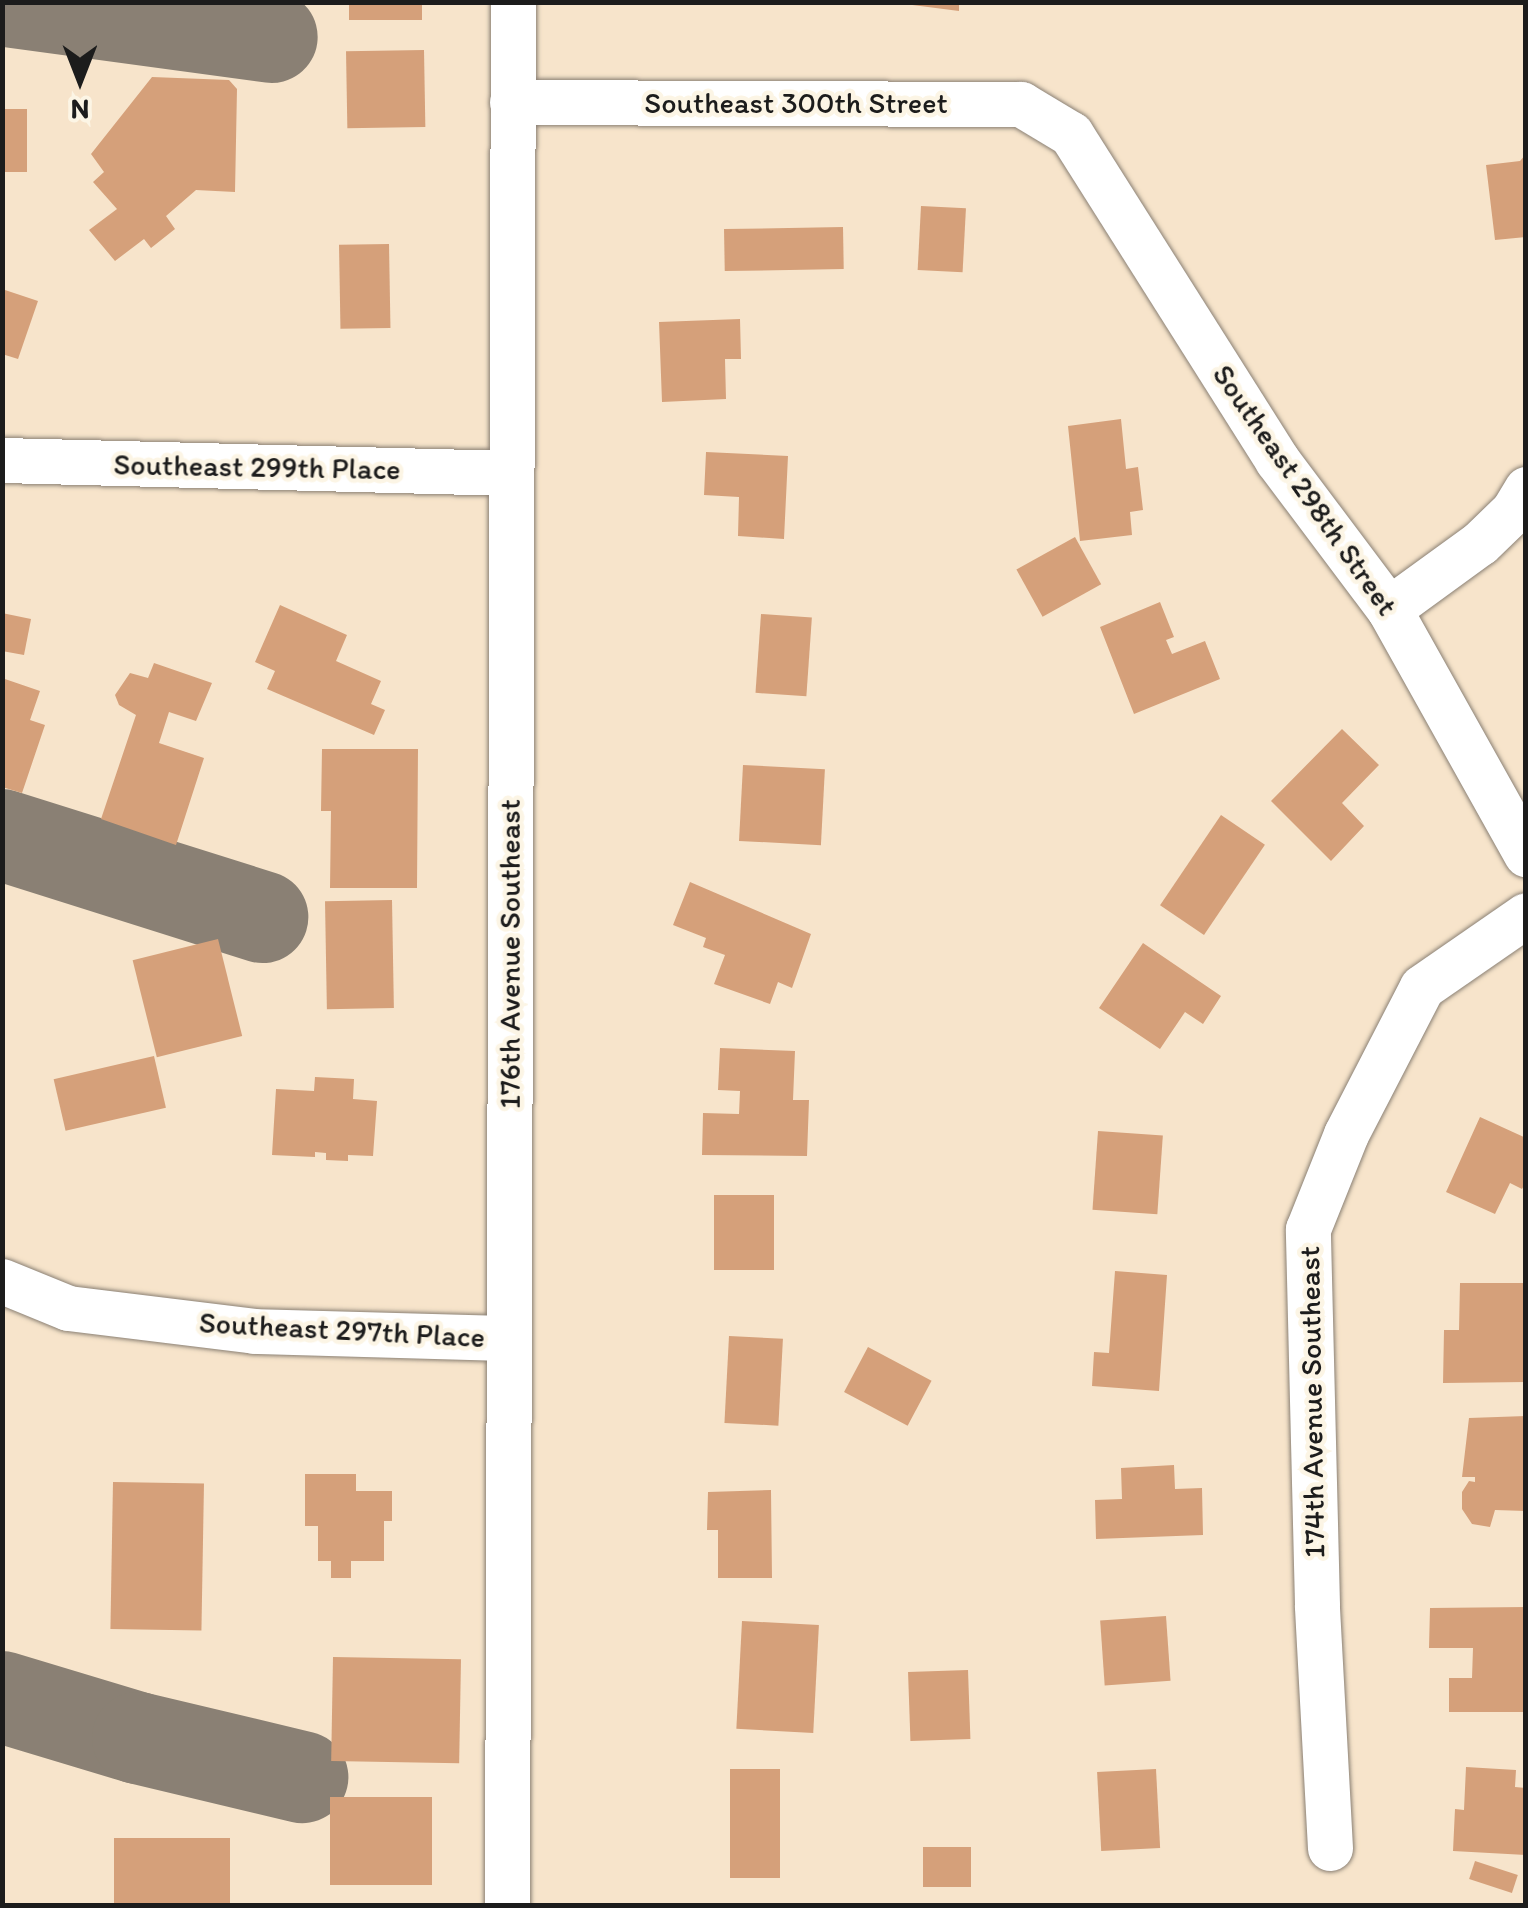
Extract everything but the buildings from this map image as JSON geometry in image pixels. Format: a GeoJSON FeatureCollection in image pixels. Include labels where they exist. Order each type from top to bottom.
{"type":"FeatureCollection","features":[{"type":"Feature","properties":{"kind":"street","name":"176th Avenue Southeast"},"geometry":{"type":"LineString","coordinates":[[507,1906],[513,2]]}},
{"type":"Feature","properties":{"kind":"street","name":"Southeast 300th Street"},"geometry":{"type":"LineString","coordinates":[[512,102],[1021,104],[1071,134]]}},
{"type":"Feature","properties":{"kind":"street","name":"Southeast 298th Street"},"geometry":{"type":"LineString","coordinates":[[1071,134],[1277,460],[1389,609],[1526,854]]}},
{"type":"Feature","properties":{"kind":"street","name":"Southeast 299th Place"},"geometry":{"type":"LineString","coordinates":[[2,460],[511,473]]}},
{"type":"Feature","properties":{"kind":"street"},"geometry":{"type":"LineString","coordinates":[[1389,609],[1480,542],[1513,512],[1526,489]]}},
{"type":"Feature","properties":{"kind":"street","name":"174th Avenue Southeast"},"geometry":{"type":"LineString","coordinates":[[1330,1848],[1317,1605],[1308,1229],[1346,1134],[1422,987],[1526,915]]}},
{"type":"Feature","properties":{"kind":"street","name":"Southeast 297th Place"},"geometry":{"type":"LineString","coordinates":[[2,1281],[68,1308],[254,1331],[508,1338]]}},
{"type":"Feature","properties":{"kind":"taxiway"},"geometry":{"type":"LineString","coordinates":[[13,2],[272,37]]}},
{"type":"Feature","properties":{"kind":"taxiway"},"geometry":{"type":"LineString","coordinates":[[2,835],[262,917]]}},
{"type":"Feature","properties":{"kind":"taxiway"},"geometry":{"type":"LineString","coordinates":[[2,1697],[138,1738],[302,1777]]}}]}
